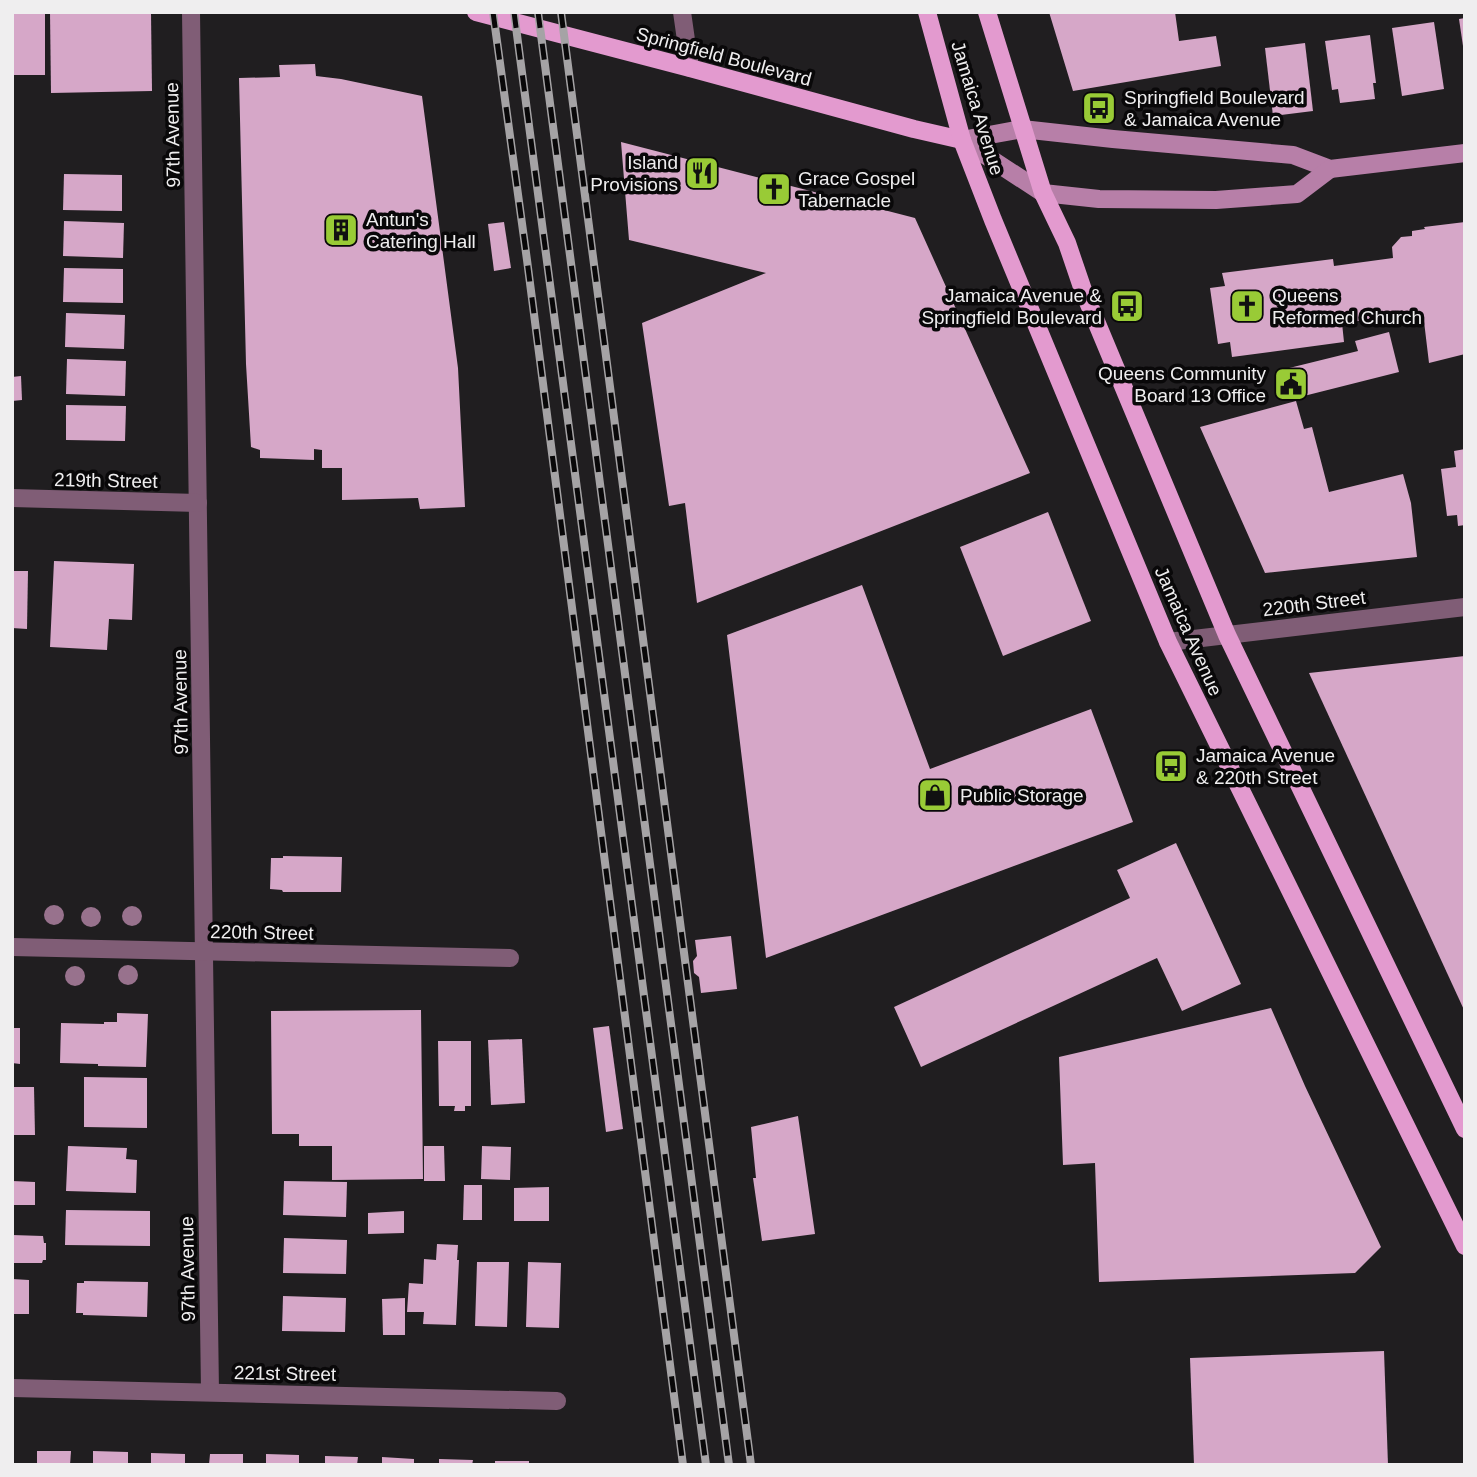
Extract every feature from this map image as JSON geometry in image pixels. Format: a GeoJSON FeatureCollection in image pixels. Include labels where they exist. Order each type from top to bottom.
{"type":"FeatureCollection","features":[{"type":"Feature","properties":{"kind":"main road","name":"Springfield Boulevard"},"geometry":{"type":"LineString","coordinates":[[476,12],[914,130],[961,140],[1043,193],[1124,200],[1216,200],[1297,194],[1330,169]]}},
{"type":"Feature","properties":{"kind":"main road","name":"Jamaica Avenue"},"geometry":{"type":"LineString","coordinates":[[927,12],[961,140],[1168,642],[1465,1246]]}},
{"type":"Feature","properties":{"kind":"main road","name":"Jamaica Avenue"},"geometry":{"type":"LineString","coordinates":[[987,12],[1043,193],[1067,243],[1083,290],[1227,635],[1465,1129]]}},
{"type":"Feature","properties":{"kind":"main road","name":"Springfield Boulevard"},"geometry":{"type":"LineString","coordinates":[[961,140],[1022,129],[1293,155],[1330,169],[1465,153]]}},
{"type":"Feature","properties":{"kind":"street","name":"97th Avenue"},"geometry":{"type":"LineString","coordinates":[[191,12],[210,1392]]}},
{"type":"Feature","properties":{"kind":"street"},"geometry":{"type":"LineString","coordinates":[[682,12],[690,68]]}},
{"type":"Feature","properties":{"kind":"street","name":"219th Street"},"geometry":{"type":"LineString","coordinates":[[12,498],[198,503]]}},
{"type":"Feature","properties":{"kind":"street","name":"220th Street"},"geometry":{"type":"LineString","coordinates":[[1168,642],[1465,607]]}},
{"type":"Feature","properties":{"kind":"street","name":"220th Street"},"geometry":{"type":"LineString","coordinates":[[12,947],[510,958]]}},
{"type":"Feature","properties":{"kind":"street","name":"221st Street"},"geometry":{"type":"LineString","coordinates":[[12,1388],[557,1401]]}},
{"type":"Feature","properties":{"kind":"building"},"geometry":{"type":"Polygon","coordinates":[[[12,12],[45,12],[45,75],[12,75],[12,12]]]}},
{"type":"Feature","properties":{"kind":"building"},"geometry":{"type":"Polygon","coordinates":[[[50,12],[151,13],[152,91],[51,93],[50,12]]]}},
{"type":"Feature","properties":{"kind":"building"},"geometry":{"type":"Polygon","coordinates":[[[1049,12],[1175,12],[1179,41],[1216,36],[1221,66],[1073,91],[1049,12]]]}},
{"type":"Feature","properties":{"kind":"building"},"geometry":{"type":"Polygon","coordinates":[[[1465,18],[1465,46],[1463,46],[1459,19],[1465,18]]]}},
{"type":"Feature","properties":{"kind":"building"},"geometry":{"type":"Polygon","coordinates":[[[1434,22],[1444,89],[1402,96],[1392,28],[1434,22]]]}},
{"type":"Feature","properties":{"kind":"building"},"geometry":{"type":"Polygon","coordinates":[[[1370,35],[1376,83],[1373,83],[1375,99],[1340,103],[1338,89],[1332,90],[1325,41],[1370,35]]]}},
{"type":"Feature","properties":{"kind":"building"},"geometry":{"type":"Polygon","coordinates":[[[1305,43],[1313,111],[1273,116],[1265,48],[1305,43]]]}},
{"type":"Feature","properties":{"kind":"building","name":"Antun's Catering Hall"},"geometry":{"type":"Polygon","coordinates":[[[315,64],[316,76],[422,96],[458,368],[465,507],[420,509],[418,498],[342,500],[342,468],[322,468],[322,450],[314,449],[314,460],[260,458],[260,450],[251,447],[246,364],[239,78],[280,77],[279,65],[315,64]]]}},
{"type":"Feature","properties":{"kind":"building"},"geometry":{"type":"Polygon","coordinates":[[[621,142],[915,218],[1030,473],[697,603],[685,503],[669,506],[642,323],[766,273],[629,240],[621,142]]]}},
{"type":"Feature","properties":{"kind":"building"},"geometry":{"type":"Polygon","coordinates":[[[64,174],[122,175],[122,211],[63,210],[64,174]]]}},
{"type":"Feature","properties":{"kind":"building"},"geometry":{"type":"Polygon","coordinates":[[[64,221],[124,223],[123,258],[63,256],[64,221]]]}},
{"type":"Feature","properties":{"kind":"building"},"geometry":{"type":"Polygon","coordinates":[[[504,222],[511,268],[494,271],[488,224],[504,222]]]}},
{"type":"Feature","properties":{"kind":"building"},"geometry":{"type":"Polygon","coordinates":[[[1465,222],[1465,354],[1429,363],[1423,313],[1342,323],[1344,342],[1232,357],[1230,342],[1218,344],[1210,288],[1225,286],[1222,273],[1333,259],[1334,266],[1393,258],[1392,247],[1401,237],[1412,236],[1412,231],[1465,222]]]}},
{"type":"Feature","properties":{"kind":"building"},"geometry":{"type":"Polygon","coordinates":[[[64,268],[123,269],[123,303],[63,302],[64,268]]]}},
{"type":"Feature","properties":{"kind":"building"},"geometry":{"type":"Polygon","coordinates":[[[66,313],[125,315],[124,349],[65,347],[66,313]]]}},
{"type":"Feature","properties":{"kind":"building"},"geometry":{"type":"Polygon","coordinates":[[[1389,332],[1399,372],[1288,400],[1281,370],[1358,351],[1355,341],[1389,332]]]}},
{"type":"Feature","properties":{"kind":"building"},"geometry":{"type":"Polygon","coordinates":[[[67,359],[126,361],[125,396],[66,394],[67,359]]]}},
{"type":"Feature","properties":{"kind":"building"},"geometry":{"type":"Polygon","coordinates":[[[21,376],[22,400],[12,401],[12,377],[21,376]]]}},
{"type":"Feature","properties":{"kind":"building"},"geometry":{"type":"Polygon","coordinates":[[[1296,401],[1304,429],[1312,427],[1329,492],[1403,474],[1411,503],[1417,557],[1265,573],[1200,427],[1296,401]]]}},
{"type":"Feature","properties":{"kind":"building"},"geometry":{"type":"Polygon","coordinates":[[[66,405],[126,406],[125,441],[66,440],[66,405]]]}},
{"type":"Feature","properties":{"kind":"building"},"geometry":{"type":"Polygon","coordinates":[[[1465,449],[1465,525],[1458,526],[1457,515],[1447,516],[1441,469],[1456,467],[1454,451],[1465,449]]]}},
{"type":"Feature","properties":{"kind":"building"},"geometry":{"type":"Polygon","coordinates":[[[1048,512],[1091,621],[1003,656],[960,547],[1048,512]]]}},
{"type":"Feature","properties":{"kind":"building"},"geometry":{"type":"Polygon","coordinates":[[[54,561],[134,564],[132,620],[109,619],[107,650],[50,647],[54,561]]]}},
{"type":"Feature","properties":{"kind":"building"},"geometry":{"type":"Polygon","coordinates":[[[12,571],[28,571],[27,629],[12,628],[12,571]]]}},
{"type":"Feature","properties":{"kind":"building","name":"Public Storage"},"geometry":{"type":"Polygon","coordinates":[[[862,585],[930,769],[1091,709],[1133,822],[766,958],[727,635],[862,585]]]}},
{"type":"Feature","properties":{"kind":"building"},"geometry":{"type":"Polygon","coordinates":[[[1465,656],[1465,1012],[1309,673],[1465,656]]]}},
{"type":"Feature","properties":{"kind":"building"},"geometry":{"type":"Polygon","coordinates":[[[1176,843],[1241,984],[1182,1011],[1157,958],[921,1067],[894,1007],[1130,898],[1117,870],[1176,843]]]}},
{"type":"Feature","properties":{"kind":"building"},"geometry":{"type":"Polygon","coordinates":[[[342,857],[341,892],[283,892],[270,889],[271,858],[342,857]]]}},
{"type":"Feature","properties":{"kind":"building"},"geometry":{"type":"Polygon","coordinates":[[[731,936],[737,989],[701,993],[699,977],[694,973],[693,961],[697,956],[695,940],[731,936]]]}},
{"type":"Feature","properties":{"kind":"building"},"geometry":{"type":"Polygon","coordinates":[[[1271,1008],[1381,1247],[1355,1273],[1099,1282],[1095,1163],[1063,1165],[1059,1057],[1271,1008]]]}},
{"type":"Feature","properties":{"kind":"building"},"geometry":{"type":"Polygon","coordinates":[[[421,1010],[423,1179],[332,1180],[332,1146],[299,1146],[299,1134],[272,1134],[271,1011],[421,1010]]]}},
{"type":"Feature","properties":{"kind":"building"},"geometry":{"type":"Polygon","coordinates":[[[117,1013],[148,1014],[146,1067],[60,1063],[61,1023],[117,1022],[117,1013]]]}},
{"type":"Feature","properties":{"kind":"building"},"geometry":{"type":"Polygon","coordinates":[[[609,1026],[623,1129],[606,1132],[593,1028],[609,1026]]]}},
{"type":"Feature","properties":{"kind":"building"},"geometry":{"type":"Polygon","coordinates":[[[12,1028],[20,1028],[20,1064],[12,1063],[12,1028]]]}},
{"type":"Feature","properties":{"kind":"building"},"geometry":{"type":"Polygon","coordinates":[[[522,1039],[525,1103],[491,1105],[488,1040],[522,1039]]]}},
{"type":"Feature","properties":{"kind":"building"},"geometry":{"type":"Polygon","coordinates":[[[438,1041],[471,1041],[471,1106],[465,1106],[465,1111],[454,1111],[455,1106],[439,1106],[438,1041]]]}},
{"type":"Feature","properties":{"kind":"building"},"geometry":{"type":"Polygon","coordinates":[[[84,1077],[147,1078],[147,1128],[84,1127],[84,1077]]]}},
{"type":"Feature","properties":{"kind":"building"},"geometry":{"type":"Polygon","coordinates":[[[12,1087],[34,1087],[35,1135],[12,1135],[12,1087]]]}},
{"type":"Feature","properties":{"kind":"building"},"geometry":{"type":"Polygon","coordinates":[[[798,1116],[815,1234],[762,1241],[753,1178],[756,1178],[751,1127],[798,1116]]]}},
{"type":"Feature","properties":{"kind":"building"},"geometry":{"type":"Polygon","coordinates":[[[68,1146],[127,1148],[126,1159],[137,1160],[136,1193],[66,1191],[68,1146]]]}},
{"type":"Feature","properties":{"kind":"building"},"geometry":{"type":"Polygon","coordinates":[[[424,1146],[444,1146],[445,1181],[424,1181],[424,1146]]]}},
{"type":"Feature","properties":{"kind":"building"},"geometry":{"type":"Polygon","coordinates":[[[482,1146],[511,1147],[510,1180],[481,1179],[482,1146]]]}},
{"type":"Feature","properties":{"kind":"building"},"geometry":{"type":"Polygon","coordinates":[[[12,1181],[35,1182],[35,1205],[12,1205],[12,1181]]]}},
{"type":"Feature","properties":{"kind":"building"},"geometry":{"type":"Polygon","coordinates":[[[284,1181],[347,1182],[346,1217],[283,1215],[284,1181]]]}},
{"type":"Feature","properties":{"kind":"building"},"geometry":{"type":"Polygon","coordinates":[[[464,1185],[482,1185],[482,1220],[463,1220],[464,1185]]]}},
{"type":"Feature","properties":{"kind":"building"},"geometry":{"type":"Polygon","coordinates":[[[549,1187],[549,1221],[514,1221],[514,1188],[549,1187]]]}},
{"type":"Feature","properties":{"kind":"building"},"geometry":{"type":"Polygon","coordinates":[[[66,1210],[150,1211],[150,1246],[65,1245],[66,1210]]]}},
{"type":"Feature","properties":{"kind":"building"},"geometry":{"type":"Polygon","coordinates":[[[404,1211],[404,1233],[368,1234],[368,1213],[404,1211]]]}},
{"type":"Feature","properties":{"kind":"building"},"geometry":{"type":"Polygon","coordinates":[[[12,1235],[43,1236],[46,1243],[46,1260],[42,1263],[12,1263],[12,1235]]]}},
{"type":"Feature","properties":{"kind":"building"},"geometry":{"type":"Polygon","coordinates":[[[284,1238],[347,1240],[346,1274],[283,1273],[284,1238]]]}},
{"type":"Feature","properties":{"kind":"building"},"geometry":{"type":"Polygon","coordinates":[[[437,1244],[458,1245],[456,1325],[423,1324],[424,1312],[407,1312],[409,1283],[423,1284],[424,1259],[436,1260],[437,1244]]]}},
{"type":"Feature","properties":{"kind":"building"},"geometry":{"type":"Polygon","coordinates":[[[477,1262],[509,1262],[507,1327],[475,1326],[477,1262]]]}},
{"type":"Feature","properties":{"kind":"building"},"geometry":{"type":"Polygon","coordinates":[[[528,1262],[561,1263],[559,1328],[526,1327],[528,1262]]]}},
{"type":"Feature","properties":{"kind":"building"},"geometry":{"type":"Polygon","coordinates":[[[12,1279],[29,1280],[29,1314],[12,1314],[12,1279]]]}},
{"type":"Feature","properties":{"kind":"building"},"geometry":{"type":"Polygon","coordinates":[[[148,1282],[147,1317],[76,1313],[77,1283],[148,1282]]]}},
{"type":"Feature","properties":{"kind":"building"},"geometry":{"type":"Polygon","coordinates":[[[283,1296],[346,1298],[345,1332],[282,1331],[283,1296]]]}},
{"type":"Feature","properties":{"kind":"building"},"geometry":{"type":"Polygon","coordinates":[[[405,1298],[405,1335],[383,1335],[382,1299],[405,1298]]]}},
{"type":"Feature","properties":{"kind":"building"},"geometry":{"type":"Polygon","coordinates":[[[1384,1351],[1388,1465],[1194,1465],[1190,1358],[1384,1351]]]}},
{"type":"Feature","properties":{"kind":"building"},"geometry":{"type":"Polygon","coordinates":[[[37,1451],[71,1451],[70,1465],[37,1465],[37,1451]]]}},
{"type":"Feature","properties":{"kind":"building"},"geometry":{"type":"Polygon","coordinates":[[[93,1451],[128,1452],[128,1465],[93,1465],[93,1451]]]}},
{"type":"Feature","properties":{"kind":"building"},"geometry":{"type":"Polygon","coordinates":[[[151,1453],[185,1454],[185,1465],[151,1465],[151,1453]]]}},
{"type":"Feature","properties":{"kind":"building"},"geometry":{"type":"Polygon","coordinates":[[[210,1454],[243,1454],[243,1465],[209,1465],[210,1454]]]}},
{"type":"Feature","properties":{"kind":"building"},"geometry":{"type":"Polygon","coordinates":[[[266,1454],[299,1455],[299,1465],[266,1465],[266,1454]]]}},
{"type":"Feature","properties":{"kind":"building"},"geometry":{"type":"Polygon","coordinates":[[[325,1456],[358,1457],[357,1465],[325,1465],[325,1456]]]}},
{"type":"Feature","properties":{"kind":"building"},"geometry":{"type":"Polygon","coordinates":[[[382,1457],[414,1459],[414,1465],[382,1465],[382,1457]]]}},
{"type":"Feature","properties":{"kind":"building"},"geometry":{"type":"Polygon","coordinates":[[[439,1459],[473,1460],[472,1465],[439,1465],[439,1459]]]}},
{"type":"Feature","properties":{"kind":"building"},"geometry":{"type":"Polygon","coordinates":[[[495,1461],[529,1461],[529,1465],[495,1465],[495,1461]]]}},
{"type":"Feature","properties":{"kind":"railway"},"geometry":{"type":"LineString","coordinates":[[493,12],[683,1465]]}},
{"type":"Feature","properties":{"kind":"railway"},"geometry":{"type":"LineString","coordinates":[[514,12],[706,1465]]}},
{"type":"Feature","properties":{"kind":"railway"},"geometry":{"type":"LineString","coordinates":[[538,12],[729,1465]]}},
{"type":"Feature","properties":{"kind":"railway"},"geometry":{"type":"LineString","coordinates":[[561,12],[751,1465]]}},
{"type":"Feature","properties":{"kind":"place","name":"Springfield Boulevard & Jamaica Avenue"},"geometry":{"type":"Point","coordinates":[1099,108]}},
{"type":"Feature","properties":{"kind":"place","name":"Island Provisions"},"geometry":{"type":"Point","coordinates":[702,173]}},
{"type":"Feature","properties":{"kind":"place","name":"Grace Gospel Tabernacle"},"geometry":{"type":"Point","coordinates":[774,189]}},
{"type":"Feature","properties":{"kind":"place","name":"Antun's Catering Hall"},"geometry":{"type":"Point","coordinates":[341,230]}},
{"type":"Feature","properties":{"kind":"place","name":"Jamaica Avenue & Springfield Boulevard"},"geometry":{"type":"Point","coordinates":[1127,306]}},
{"type":"Feature","properties":{"kind":"place","name":"Queens Reformed Church"},"geometry":{"type":"Point","coordinates":[1247,306]}},
{"type":"Feature","properties":{"kind":"place","name":"Queens Community Board 13 Office"},"geometry":{"type":"Point","coordinates":[1291,384]}},
{"type":"Feature","properties":{"kind":"place","name":"Jamaica Avenue & 220th Street"},"geometry":{"type":"Point","coordinates":[1171,766]}},
{"type":"Feature","properties":{"kind":"place","name":"Public Storage"},"geometry":{"type":"Point","coordinates":[935,795]}}]}
